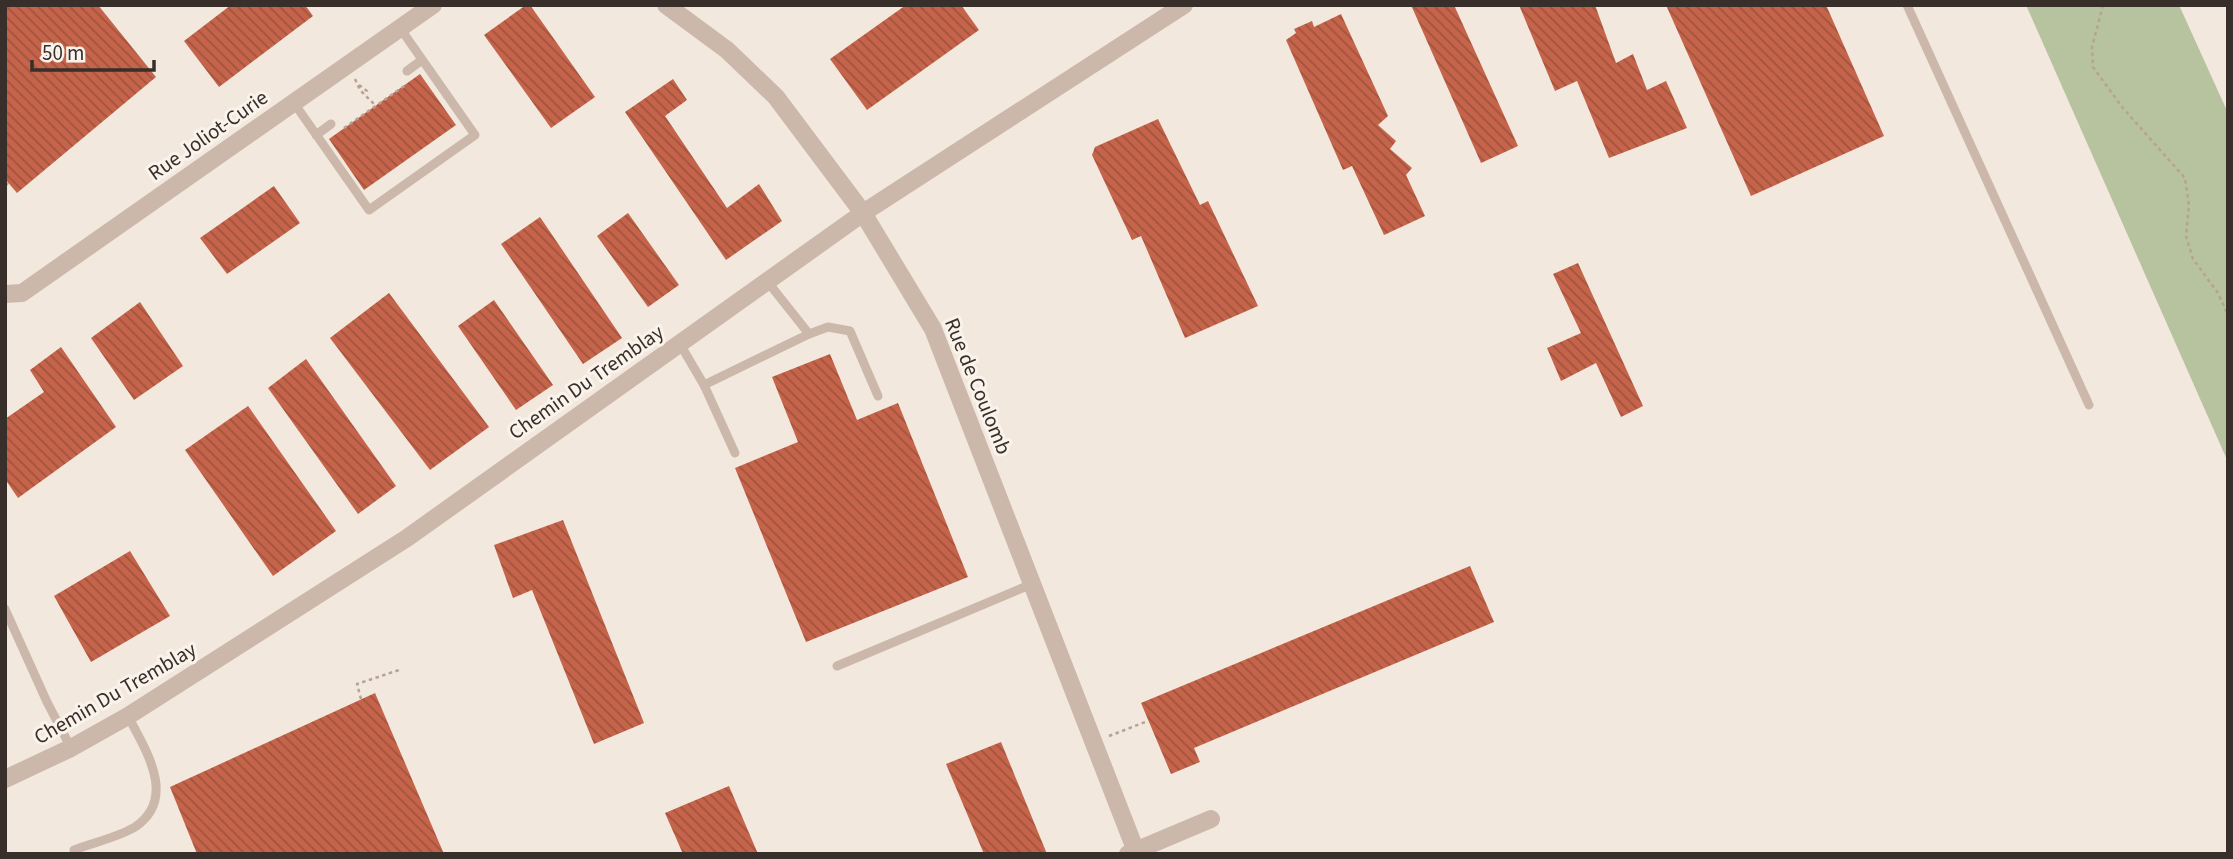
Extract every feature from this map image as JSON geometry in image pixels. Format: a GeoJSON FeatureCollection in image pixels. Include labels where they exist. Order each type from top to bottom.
{"type":"FeatureCollection","features":[{"type":"Feature","properties":{"kind":"street","name":"Rue Joliot-Curie"},"geometry":{"type":"LineString","coordinates":[[5,293],[22,293],[433,5]]}},
{"type":"Feature","properties":{"kind":"street","name":"Rue de Coulomb"},"geometry":{"type":"LineString","coordinates":[[666,5],[727,50],[776,97],[863,213],[933,329],[1134,853]]}},
{"type":"Feature","properties":{"kind":"street","name":"Chemin Du Tremblay"},"geometry":{"type":"LineString","coordinates":[[5,779],[71,748],[128,716],[407,538],[863,213],[1184,5]]}},
{"type":"Feature","properties":{"kind":"street"},"geometry":{"type":"LineString","coordinates":[[1134,853],[1211,819]]}},
{"type":"Feature","properties":{"kind":"lane"},"geometry":{"type":"LineString","coordinates":[[1907,5],[2089,405]]}},
{"type":"Feature","properties":{"kind":"lane"},"geometry":{"type":"LineString","coordinates":[[293,103],[369,210],[475,135],[400,28]]}},
{"type":"Feature","properties":{"kind":"lane"},"geometry":{"type":"LineString","coordinates":[[407,71],[422,60]]}},
{"type":"Feature","properties":{"kind":"lane"},"geometry":{"type":"LineString","coordinates":[[316,135],[331,124]]}},
{"type":"Feature","properties":{"kind":"lane"},"geometry":{"type":"LineString","coordinates":[[767,281],[809,334]]}},
{"type":"Feature","properties":{"kind":"lane"},"geometry":{"type":"LineString","coordinates":[[704,385],[828,327],[850,331],[878,396]]}},
{"type":"Feature","properties":{"kind":"lane"},"geometry":{"type":"LineString","coordinates":[[680,344],[704,385],[735,453]]}},
{"type":"Feature","properties":{"kind":"lane"},"geometry":{"type":"LineString","coordinates":[[837,666],[1032,584]]}},
{"type":"Feature","properties":{"kind":"lane"},"geometry":{"type":"LineString","coordinates":[[5,609],[71,748]]}},
{"type":"Feature","properties":{"kind":"lane"},"geometry":{"type":"LineString","coordinates":[[74,850],[134,827],[153,805],[157,792],[155,776],[128,716]]}},
{"type":"Feature","properties":{"kind":"path"},"geometry":{"type":"LineString","coordinates":[[2103,5],[2092,47],[2093,67],[2122,107],[2185,178],[2189,206],[2186,236],[2193,260],[2218,293],[2228,315]]}},
{"type":"Feature","properties":{"kind":"path"},"geometry":{"type":"LineString","coordinates":[[354,77],[360,90],[376,106]]}},
{"type":"Feature","properties":{"kind":"path"},"geometry":{"type":"LineString","coordinates":[[339,132],[412,80]]}},
{"type":"Feature","properties":{"kind":"path"},"geometry":{"type":"LineString","coordinates":[[361,699],[357,684],[402,670]]}},
{"type":"Feature","properties":{"kind":"path"},"geometry":{"type":"LineString","coordinates":[[1093,742],[1149,721]]}},
{"type":"Feature","properties":{"kind":"green space"},"geometry":{"type":"Polygon","coordinates":[[[2026,5],[2179,5],[2228,113],[2228,462],[2026,5]]]}},
{"type":"Feature","properties":{"kind":"building"},"geometry":{"type":"Polygon","coordinates":[[[5,5],[98,5],[156,77],[17,193],[5,179],[5,5]]]}},
{"type":"Feature","properties":{"kind":"building"},"geometry":{"type":"Polygon","coordinates":[[[231,5],[305,5],[313,16],[219,87],[184,41],[231,5]]]}},
{"type":"Feature","properties":{"kind":"building"},"geometry":{"type":"Polygon","coordinates":[[[526,5],[530,5],[595,97],[551,128],[484,35],[526,5]]]}},
{"type":"Feature","properties":{"kind":"building"},"geometry":{"type":"Polygon","coordinates":[[[906,5],[961,5],[979,30],[867,110],[830,59],[906,5]]]}},
{"type":"Feature","properties":{"kind":"building"},"geometry":{"type":"Polygon","coordinates":[[[1411,5],[1454,5],[1518,146],[1481,163],[1411,5]]]}},
{"type":"Feature","properties":{"kind":"building"},"geometry":{"type":"Polygon","coordinates":[[[1519,5],[1595,5],[1616,63],[1633,54],[1647,90],[1666,81],[1687,128],[1609,158],[1577,81],[1555,91],[1519,5]]]}},
{"type":"Feature","properties":{"kind":"building"},"geometry":{"type":"Polygon","coordinates":[[[1666,5],[1826,5],[1884,136],[1751,196],[1666,5]]]}},
{"type":"Feature","properties":{"kind":"building"},"geometry":{"type":"Polygon","coordinates":[[[1341,14],[1388,116],[1378,125],[1396,141],[1390,149],[1412,168],[1406,175],[1425,216],[1384,235],[1352,166],[1343,170],[1286,40],[1296,33],[1294,29],[1312,21],[1314,27],[1341,14]]]}},
{"type":"Feature","properties":{"kind":"building"},"geometry":{"type":"Polygon","coordinates":[[[420,74],[456,125],[364,190],[329,139],[420,74]]]}},
{"type":"Feature","properties":{"kind":"building"},"geometry":{"type":"Polygon","coordinates":[[[673,79],[687,100],[665,116],[727,208],[759,184],[782,221],[726,260],[625,112],[673,79]]]}},
{"type":"Feature","properties":{"kind":"building"},"geometry":{"type":"Polygon","coordinates":[[[1158,119],[1200,205],[1208,201],[1258,306],[1185,338],[1141,236],[1132,240],[1092,155],[1095,147],[1158,119]]]}},
{"type":"Feature","properties":{"kind":"building"},"geometry":{"type":"Polygon","coordinates":[[[274,186],[300,223],[227,274],[200,238],[274,186]]]}},
{"type":"Feature","properties":{"kind":"building"},"geometry":{"type":"Polygon","coordinates":[[[628,213],[679,285],[648,307],[597,236],[628,213]]]}},
{"type":"Feature","properties":{"kind":"building"},"geometry":{"type":"Polygon","coordinates":[[[540,217],[622,338],[583,364],[501,244],[540,217]]]}},
{"type":"Feature","properties":{"kind":"building"},"geometry":{"type":"Polygon","coordinates":[[[1578,263],[1643,406],[1621,417],[1596,363],[1561,381],[1547,348],[1581,333],[1553,274],[1578,263]]]}},
{"type":"Feature","properties":{"kind":"building"},"geometry":{"type":"Polygon","coordinates":[[[389,293],[489,427],[430,470],[330,338],[389,293]]]}},
{"type":"Feature","properties":{"kind":"building"},"geometry":{"type":"Polygon","coordinates":[[[494,300],[553,385],[516,410],[458,326],[494,300]]]}},
{"type":"Feature","properties":{"kind":"building"},"geometry":{"type":"Polygon","coordinates":[[[140,302],[183,366],[134,400],[91,338],[140,302]]]}},
{"type":"Feature","properties":{"kind":"building"},"geometry":{"type":"Polygon","coordinates":[[[61,347],[116,427],[18,498],[5,479],[5,419],[44,392],[30,370],[61,347]]]}},
{"type":"Feature","properties":{"kind":"building"},"geometry":{"type":"Polygon","coordinates":[[[830,354],[857,420],[898,403],[968,577],[806,642],[735,468],[798,442],[772,377],[830,354]]]}},
{"type":"Feature","properties":{"kind":"building"},"geometry":{"type":"Polygon","coordinates":[[[306,359],[396,486],[358,514],[268,388],[306,359]]]}},
{"type":"Feature","properties":{"kind":"building"},"geometry":{"type":"Polygon","coordinates":[[[248,406],[336,531],[273,576],[185,450],[248,406]]]}},
{"type":"Feature","properties":{"kind":"building"},"geometry":{"type":"Polygon","coordinates":[[[563,520],[644,723],[594,744],[532,590],[513,598],[494,545],[563,520]]]}},
{"type":"Feature","properties":{"kind":"building"},"geometry":{"type":"Polygon","coordinates":[[[130,551],[170,616],[91,662],[54,596],[130,551]]]}},
{"type":"Feature","properties":{"kind":"building"},"geometry":{"type":"Polygon","coordinates":[[[1470,566],[1494,622],[1194,748],[1200,762],[1171,774],[1141,703],[1470,566]]]}},
{"type":"Feature","properties":{"kind":"building"},"geometry":{"type":"Polygon","coordinates":[[[375,693],[444,854],[197,854],[170,787],[375,693]]]}},
{"type":"Feature","properties":{"kind":"building"},"geometry":{"type":"Polygon","coordinates":[[[1001,742],[1047,854],[984,854],[946,764],[1001,742]]]}},
{"type":"Feature","properties":{"kind":"building"},"geometry":{"type":"Polygon","coordinates":[[[729,786],[758,854],[683,854],[665,813],[729,786]]]}}]}
